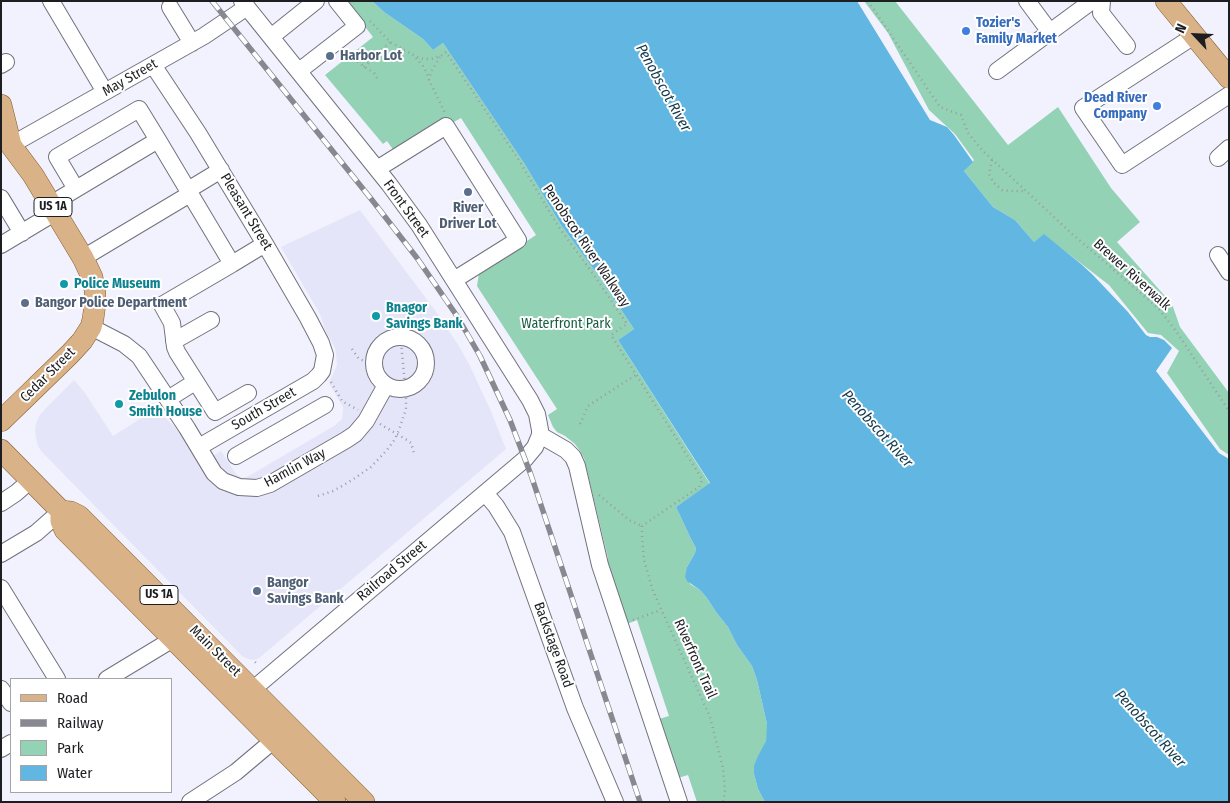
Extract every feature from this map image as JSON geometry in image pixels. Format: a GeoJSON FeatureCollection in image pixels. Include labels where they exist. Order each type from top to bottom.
{"type":"FeatureCollection","features":[{"type":"Feature","properties":{"kind":"main road"},"geometry":{"type":"LineString","coordinates":[[1166,1],[1229,78]]}},
{"type":"Feature","properties":{"kind":"main road","name":"US 1A"},"geometry":{"type":"LineString","coordinates":[[1,105],[6,139],[26,165],[90,272],[95,290],[95,311],[91,327]]}},
{"type":"Feature","properties":{"kind":"main road","name":"Cedar Street"},"geometry":{"type":"LineString","coordinates":[[1,421],[70,354],[91,327]]}},
{"type":"Feature","properties":{"kind":"main road","name":"Main Street"},"geometry":{"type":"LineString","coordinates":[[1,450],[61,511],[61,522],[65,530],[181,632],[245,696],[353,798]]}},
{"type":"Feature","properties":{"kind":"main road","name":"Main Street"},"geometry":{"type":"LineString","coordinates":[[245,696],[274,740],[335,802]]}},
{"type":"Feature","properties":{"kind":"street"},"geometry":{"type":"LineString","coordinates":[[51,1],[105,92]]}},
{"type":"Feature","properties":{"kind":"street"},"geometry":{"type":"LineString","coordinates":[[271,37],[316,1]]}},
{"type":"Feature","properties":{"kind":"street"},"geometry":{"type":"LineString","coordinates":[[299,71],[356,26],[337,1]]}},
{"type":"Feature","properties":{"kind":"street"},"geometry":{"type":"LineString","coordinates":[[1027,1],[1050,32]]}},
{"type":"Feature","properties":{"kind":"street"},"geometry":{"type":"LineString","coordinates":[[997,71],[1050,32],[1072,7],[1092,1]]}},
{"type":"Feature","properties":{"kind":"street"},"geometry":{"type":"LineString","coordinates":[[1102,1],[1101,14],[1127,46]]}},
{"type":"Feature","properties":{"kind":"street","name":"May Street"},"geometry":{"type":"LineString","coordinates":[[6,139],[105,92],[192,43],[250,5]]}},
{"type":"Feature","properties":{"kind":"street","name":"Front Street"},"geometry":{"type":"LineString","coordinates":[[250,5],[271,37],[377,168],[419,225],[530,400],[538,419],[540,435]]}},
{"type":"Feature","properties":{"kind":"street"},"geometry":{"type":"LineString","coordinates":[[170,7],[192,43]]}},
{"type":"Feature","properties":{"kind":"street"},"geometry":{"type":"LineString","coordinates":[[1194,36],[1083,108],[1122,165],[1229,95]]}},
{"type":"Feature","properties":{"kind":"street","name":"Pleasant Street"},"geometry":{"type":"LineString","coordinates":[[153,65],[221,170],[314,330],[324,350],[327,373]]}},
{"type":"Feature","properties":{"kind":"street"},"geometry":{"type":"LineString","coordinates":[[76,189],[57,158],[139,109],[232,264]]}},
{"type":"Feature","properties":{"kind":"street"},"geometry":{"type":"LineString","coordinates":[[377,168],[446,126],[518,240],[454,280]]}},
{"type":"Feature","properties":{"kind":"street"},"geometry":{"type":"LineString","coordinates":[[1,245],[22,232],[76,189],[158,140]]}},
{"type":"Feature","properties":{"kind":"street"},"geometry":{"type":"LineString","coordinates":[[83,258],[221,170]]}},
{"type":"Feature","properties":{"kind":"street"},"geometry":{"type":"LineString","coordinates":[[1,198],[22,232]]}},
{"type":"Feature","properties":{"kind":"street"},"geometry":{"type":"LineString","coordinates":[[248,393],[215,412],[177,352],[172,323],[162,305],[265,244]]}},
{"type":"Feature","properties":{"kind":"street"},"geometry":{"type":"LineString","coordinates":[[1218,255],[1229,272]]}},
{"type":"Feature","properties":{"kind":"street"},"geometry":{"type":"LineString","coordinates":[[174,341],[211,320]]}},
{"type":"Feature","properties":{"kind":"street","name":"Hamlin Way"},"geometry":{"type":"LineString","coordinates":[[91,327],[124,344],[135,352],[144,362],[214,473],[223,481],[239,487],[264,487],[351,437],[366,420],[385,388]]}},
{"type":"Feature","properties":{"kind":"street"},"geometry":{"type":"LineString","coordinates":[[399,331],[417,344],[423,351],[426,360],[425,370],[421,378],[406,388],[385,388],[377,375],[374,361],[376,352],[382,344],[399,331]]}},
{"type":"Feature","properties":{"kind":"street","name":"South Street"},"geometry":{"type":"LineString","coordinates":[[199,447],[313,381],[319,375],[327,373]]}},
{"type":"Feature","properties":{"kind":"street"},"geometry":{"type":"LineString","coordinates":[[168,399],[196,382]]}},
{"type":"Feature","properties":{"kind":"street"},"geometry":{"type":"LineString","coordinates":[[236,456],[325,405]]}},
{"type":"Feature","properties":{"kind":"street"},"geometry":{"type":"LineString","coordinates":[[261,411],[275,434]]}},
{"type":"Feature","properties":{"kind":"street"},"geometry":{"type":"LineString","coordinates":[[540,435],[566,450],[573,457],[577,466],[600,565],[679,802]]}},
{"type":"Feature","properties":{"kind":"street","name":"Railroad Street"},"geometry":{"type":"LineString","coordinates":[[245,696],[529,455],[540,435]]}},
{"type":"Feature","properties":{"kind":"street"},"geometry":{"type":"LineString","coordinates":[[1,503],[31,480]]}},
{"type":"Feature","properties":{"kind":"street","name":"Backstage Road"},"geometry":{"type":"LineString","coordinates":[[484,493],[496,506],[512,532],[575,708],[615,802]]}},
{"type":"Feature","properties":{"kind":"street"},"geometry":{"type":"LineString","coordinates":[[1,554],[36,533],[61,511]]}},
{"type":"Feature","properties":{"kind":"street"},"geometry":{"type":"LineString","coordinates":[[1,588],[56,678]]}},
{"type":"Feature","properties":{"kind":"street"},"geometry":{"type":"LineString","coordinates":[[110,678],[181,632]]}},
{"type":"Feature","properties":{"kind":"street"},"geometry":{"type":"LineString","coordinates":[[1,689],[10,702]]}},
{"type":"Feature","properties":{"kind":"street"},"geometry":{"type":"LineString","coordinates":[[190,802],[236,772],[274,740]]}},
{"type":"Feature","properties":{"kind":"path","name":"Brewer Riverwalk"},"geometry":{"type":"LineString","coordinates":[[868,1],[940,107],[961,115],[968,133],[992,160],[1071,233],[1158,308],[1229,411]]}},
{"type":"Feature","properties":{"kind":"path"},"geometry":{"type":"LineString","coordinates":[[368,19],[390,42],[415,56],[427,59],[441,56]]}},
{"type":"Feature","properties":{"kind":"path"},"geometry":{"type":"LineString","coordinates":[[340,39],[359,63],[378,78]]}},
{"type":"Feature","properties":{"kind":"path"},"geometry":{"type":"LineString","coordinates":[[364,66],[390,42]]}},
{"type":"Feature","properties":{"kind":"path","name":"Penobscot River Walkway"},"geometry":{"type":"LineString","coordinates":[[441,56],[446,52],[517,157],[558,226],[627,324],[611,335],[701,476],[701,484],[698,487],[642,526]]}},
{"type":"Feature","properties":{"kind":"path"},"geometry":{"type":"LineString","coordinates":[[415,56],[423,66],[444,110],[445,116]]}},
{"type":"Feature","properties":{"kind":"path"},"geometry":{"type":"LineString","coordinates":[[429,80],[433,67],[441,56]]}},
{"type":"Feature","properties":{"kind":"path"},"geometry":{"type":"LineString","coordinates":[[992,160],[989,174],[994,183],[1002,190],[1010,192],[1026,191]]}},
{"type":"Feature","properties":{"kind":"path"},"geometry":{"type":"LineString","coordinates":[[318,496],[333,491],[363,473],[387,450],[402,424],[406,409],[406,388],[399,331]]}},
{"type":"Feature","properties":{"kind":"path"},"geometry":{"type":"LineString","coordinates":[[352,349],[359,359],[374,361]]}},
{"type":"Feature","properties":{"kind":"path"},"geometry":{"type":"LineString","coordinates":[[327,373],[342,401],[354,408]]}},
{"type":"Feature","properties":{"kind":"path"},"geometry":{"type":"LineString","coordinates":[[580,424],[588,406],[636,374]]}},
{"type":"Feature","properties":{"kind":"path"},"geometry":{"type":"LineString","coordinates":[[382,426],[411,443],[414,452]]}},
{"type":"Feature","properties":{"kind":"path"},"geometry":{"type":"LineString","coordinates":[[595,492],[629,520],[642,526]]}},
{"type":"Feature","properties":{"kind":"path","name":"Riverfront Trail"},"geometry":{"type":"LineString","coordinates":[[642,526],[644,560],[653,590],[710,717],[723,768],[725,792],[723,802]]}},
{"type":"Feature","properties":{"kind":"path"},"geometry":{"type":"LineString","coordinates":[[630,621],[662,610]]}},
{"type":"Feature","properties":{"kind":"shaded area"},"geometry":{"type":"Polygon","coordinates":[[[360,210],[434,309],[459,346],[490,409],[506,449],[259,658],[254,660],[248,659],[242,656],[42,452],[36,438],[36,424],[39,416],[45,409],[74,380],[85,393],[113,436],[156,409],[179,431],[199,464],[221,451],[236,474],[242,478],[247,477],[334,426],[342,419],[343,411],[343,407],[329,383],[337,365],[335,348],[326,332],[320,314],[281,247],[360,210]]]}},
{"type":"Feature","properties":{"kind":"green space","name":"Waterfront Park"},"geometry":{"type":"Polygon","coordinates":[[[345,1],[372,1],[384,12],[423,39],[433,50],[443,43],[524,163],[561,225],[634,329],[618,340],[710,484],[676,507],[696,548],[687,567],[690,584],[700,590],[728,627],[737,645],[752,666],[757,680],[767,724],[767,734],[754,774],[758,789],[765,802],[697,802],[688,775],[678,778],[659,719],[669,716],[637,620],[627,624],[607,563],[608,558],[584,458],[575,444],[557,432],[553,427],[548,415],[557,409],[477,286],[479,273],[536,235],[461,118],[452,123],[450,119],[446,118],[394,151],[387,141],[383,144],[325,75],[373,37],[345,1]]]}},
{"type":"Feature","properties":{"kind":"green space"},"geometry":{"type":"Polygon","coordinates":[[[864,1],[895,1],[1008,145],[1058,107],[1111,188],[1140,222],[1117,242],[1172,304],[1180,327],[1229,393],[1229,455],[1220,449],[1167,373],[1179,351],[1161,335],[1148,333],[1109,285],[1044,235],[1034,242],[1015,220],[993,207],[964,171],[974,160],[955,134],[929,110],[888,33],[864,1]]]}},
{"type":"Feature","properties":{"kind":"water","name":"Penobscot River"},"geometry":{"type":"Polygon","coordinates":[[[372,1],[857,1],[930,120],[947,127],[973,162],[964,171],[993,207],[1015,220],[1034,242],[1044,234],[1092,274],[1128,312],[1146,335],[1164,340],[1172,348],[1156,371],[1219,453],[1229,459],[1229,802],[765,802],[758,789],[754,774],[754,766],[766,741],[767,724],[757,680],[752,666],[737,645],[728,627],[707,598],[700,590],[687,581],[685,577],[687,567],[696,548],[676,507],[710,483],[618,340],[634,329],[561,225],[524,163],[443,43],[433,50],[423,39],[384,12],[372,1]]]}},
{"type":"Feature","properties":{"kind":"railway"},"geometry":{"type":"LineString","coordinates":[[212,1],[417,258],[457,316],[480,356],[510,420],[531,475],[640,802]]}},
{"type":"Feature","properties":{"kind":"place","name":"Tozier's Family Market"},"geometry":{"type":"Point","coordinates":[966,31]}},
{"type":"Feature","properties":{"kind":"place","name":"Harbor Lot"},"geometry":{"type":"Point","coordinates":[330,56]}},
{"type":"Feature","properties":{"kind":"place","name":"Dead River Company"},"geometry":{"type":"Point","coordinates":[1157,106]}},
{"type":"Feature","properties":{"kind":"place","name":"River Driver Lot"},"geometry":{"type":"Point","coordinates":[468,192]}},
{"type":"Feature","properties":{"kind":"place","name":"Police Museum"},"geometry":{"type":"Point","coordinates":[64,284]}},
{"type":"Feature","properties":{"kind":"place","name":"Bangor Police Department"},"geometry":{"type":"Point","coordinates":[25,303]}},
{"type":"Feature","properties":{"kind":"place","name":"Bnagor Savings Bank"},"geometry":{"type":"Point","coordinates":[376,316]}},
{"type":"Feature","properties":{"kind":"place","name":"Zebulon Smith House"},"geometry":{"type":"Point","coordinates":[119,404]}},
{"type":"Feature","properties":{"kind":"place","name":"Bangor Savings Bank"},"geometry":{"type":"Point","coordinates":[257,591]}}]}
